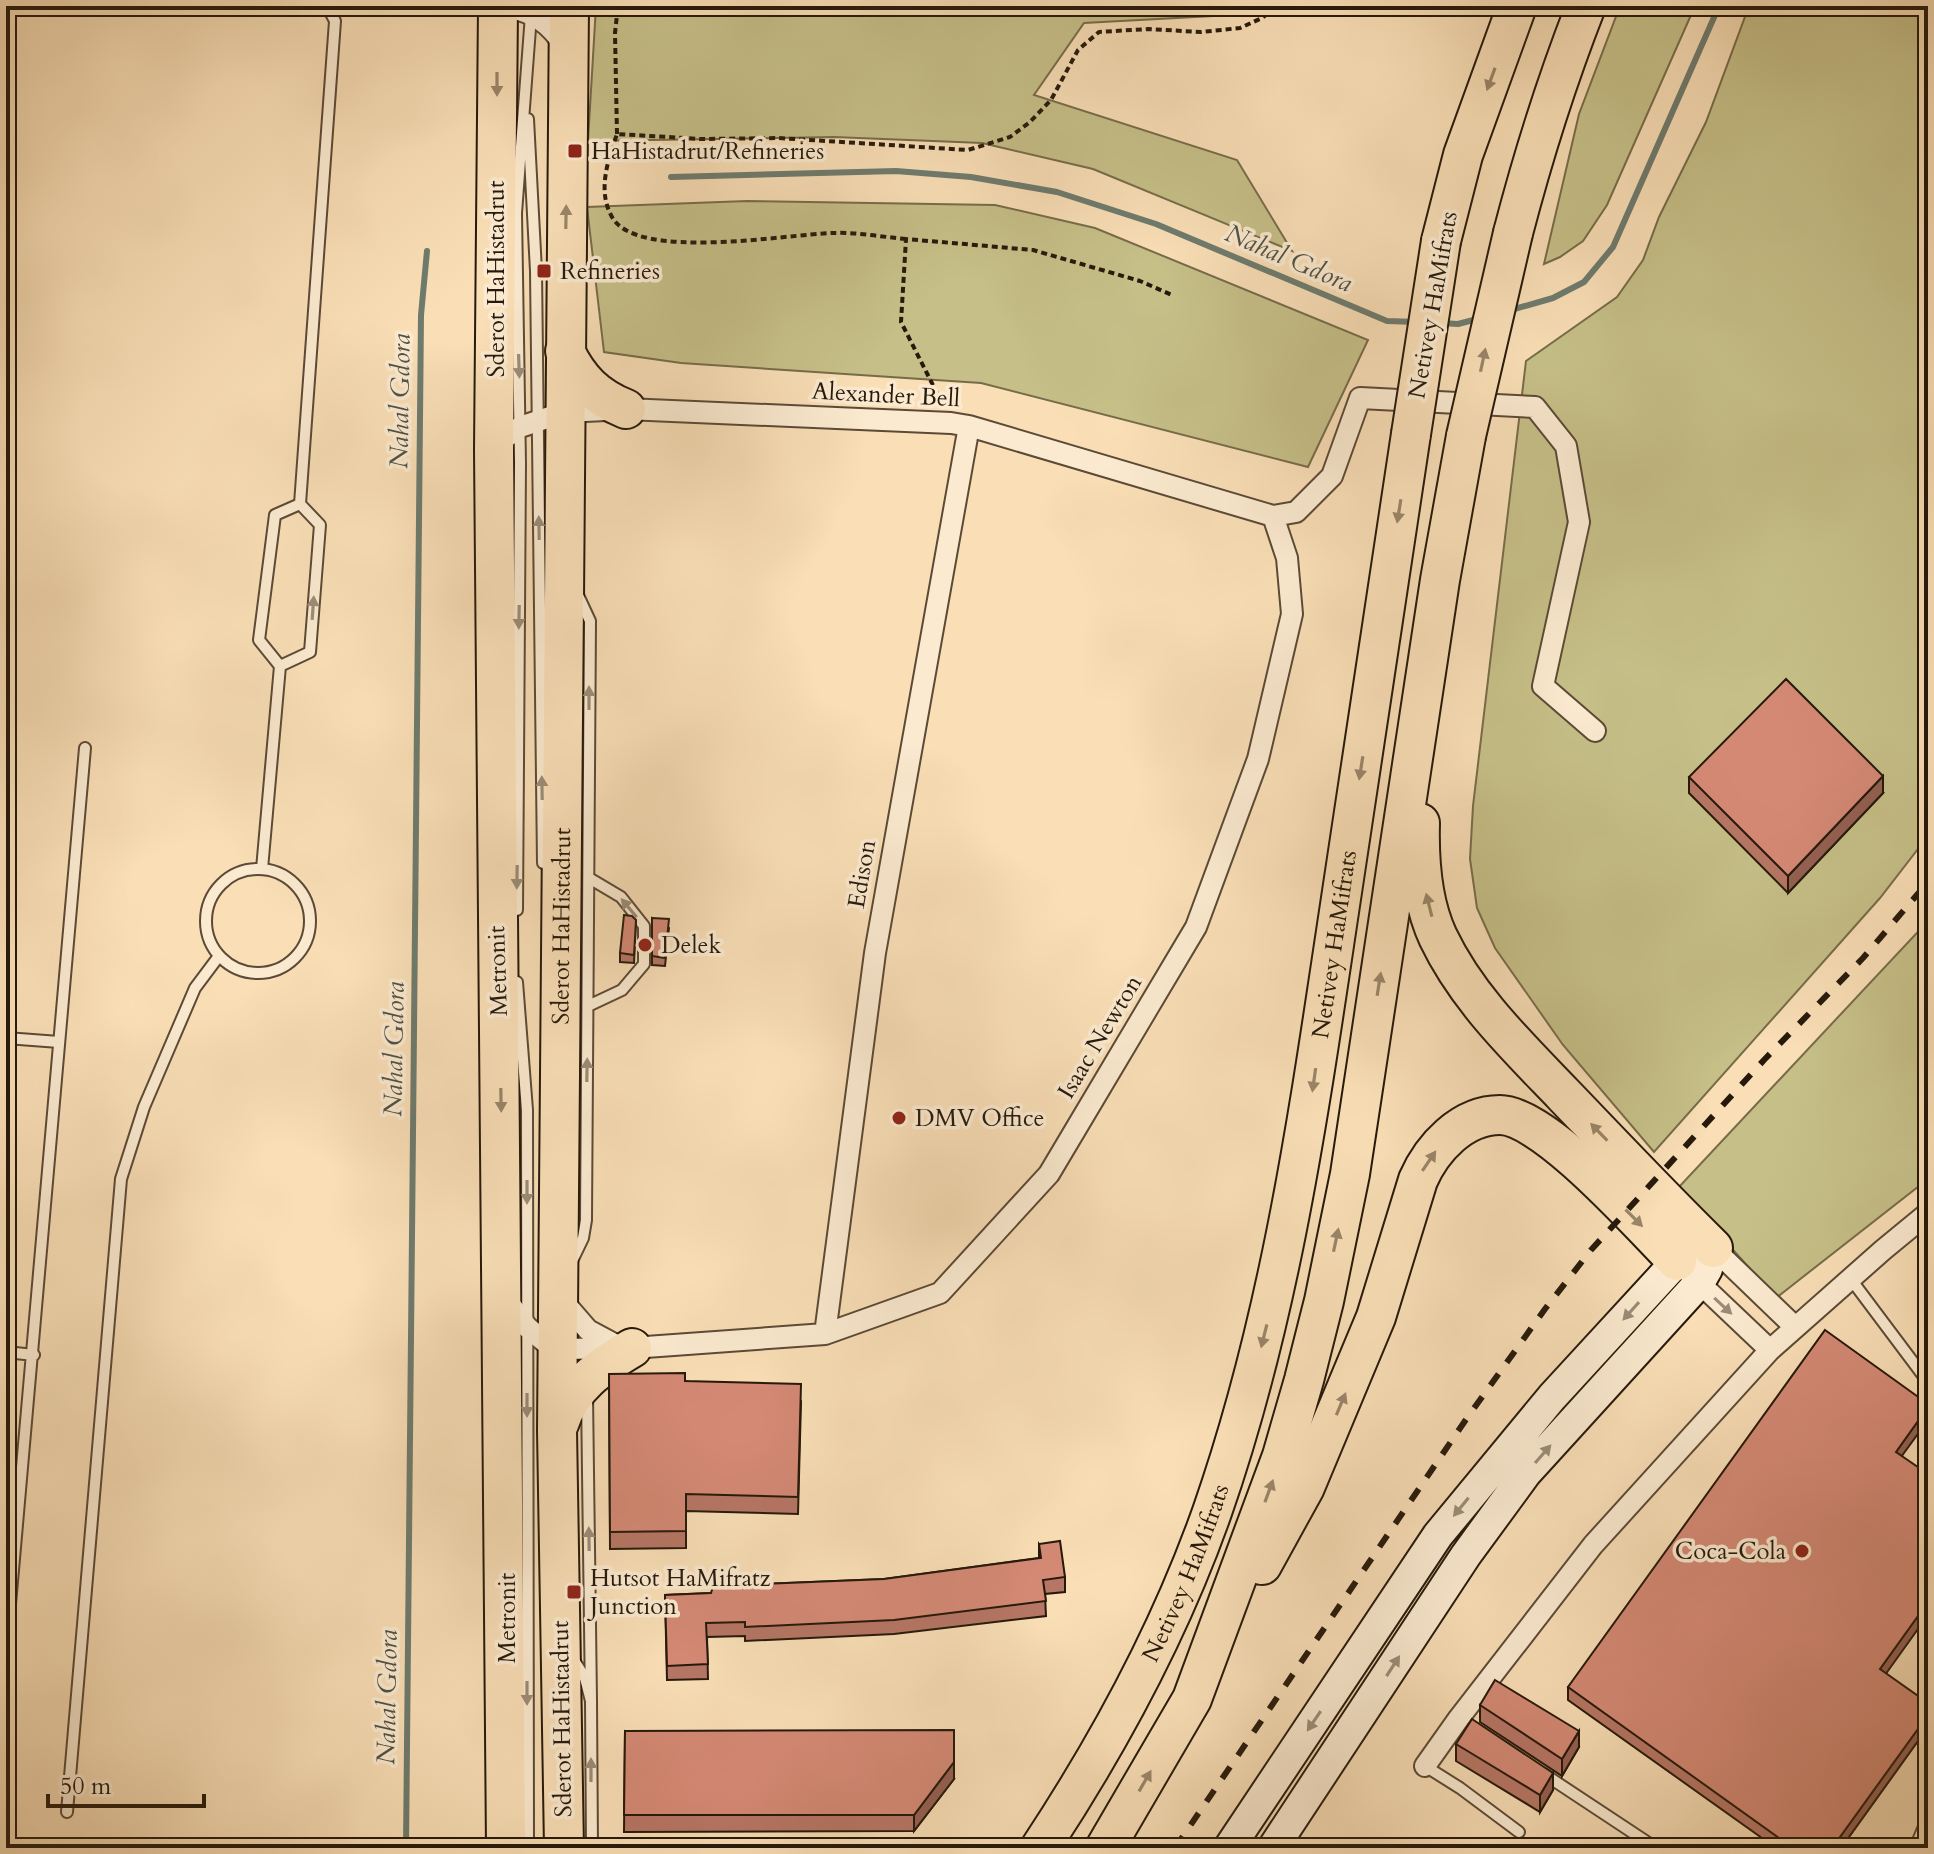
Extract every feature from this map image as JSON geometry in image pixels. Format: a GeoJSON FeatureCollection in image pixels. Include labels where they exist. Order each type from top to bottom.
{"type":"FeatureCollection","features":[{"type":"Feature","properties":{"kind":"highway","name":"Sderot HaHistadrut"},"geometry":{"type":"LineString","coordinates":[[564,1848],[561,1644],[549,1433],[548,1325],[564,574],[536,431],[565,351],[569,6]]}},
{"type":"Feature","properties":{"kind":"highway","name":"Netivey HaMifrats"},"geometry":{"type":"LineString","coordinates":[[1040,1848],[1068,1806],[1121,1711],[1178,1594],[1211,1514],[1256,1368],[1301,1165],[1441,241],[1463,155],[1517,6]]}},
{"type":"Feature","properties":{"kind":"highway","name":"Netivey HaMifrats"},"geometry":{"type":"LineString","coordinates":[[1105,1848],[1192,1699],[1282,1456],[1324,1301],[1350,1174],[1440,580],[1466,436],[1536,148],[1586,6]]}},
{"type":"Feature","properties":{"kind":"highway","name":"Sderot HaHistadrut"},"geometry":{"type":"LineString","coordinates":[[506,1848],[503,1294],[536,431],[516,8]]}},
{"type":"Feature","properties":{"kind":"highway"},"geometry":{"type":"LineString","coordinates":[[565,351],[586,386],[605,401],[626,409]]}},
{"type":"Feature","properties":{"kind":"highway"},"geometry":{"type":"LineString","coordinates":[[1440,580],[1420,808],[1419,857],[1437,934],[1455,969],[1503,1031],[1696,1264]]}},
{"type":"Feature","properties":{"kind":"highway"},"geometry":{"type":"LineString","coordinates":[[1192,1699],[1305,1487],[1376,1317],[1418,1180],[1427,1160],[1441,1145],[1473,1120],[1500,1115],[1521,1120],[1545,1135],[1696,1264]]}},
{"type":"Feature","properties":{"kind":"highway"},"geometry":{"type":"LineString","coordinates":[[549,1433],[571,1397],[586,1380],[632,1348]]}},
{"type":"Feature","properties":{"kind":"street"},"geometry":{"type":"LineString","coordinates":[[516,8],[543,20],[568,53]]}},
{"type":"Feature","properties":{"kind":"street"},"geometry":{"type":"LineString","coordinates":[[1273,516],[1296,512],[1332,476],[1360,398],[1535,407],[1566,446],[1579,522],[1543,686],[1595,731]]}},
{"type":"Feature","properties":{"kind":"street","name":"Alexander Bell"},"geometry":{"type":"LineString","coordinates":[[536,431],[582,427],[626,409]]}},
{"type":"Feature","properties":{"kind":"street","name":"Alexander Bell"},"geometry":{"type":"LineString","coordinates":[[536,431],[626,409],[960,424],[1273,516]]}},
{"type":"Feature","properties":{"kind":"street","name":"Edison"},"geometry":{"type":"LineString","coordinates":[[825,1334],[875,953],[960,424]]}},
{"type":"Feature","properties":{"kind":"street","name":"Isaac Newton"},"geometry":{"type":"LineString","coordinates":[[548,1325],[581,1324],[613,1345],[632,1348],[825,1334],[940,1293],[1049,1174],[1196,927],[1258,759],[1292,614],[1287,558],[1273,516]]}},
{"type":"Feature","properties":{"kind":"street"},"geometry":{"type":"LineString","coordinates":[[1425,1766],[1465,1722],[1593,1545],[1770,1350],[1928,1213]]}},
{"type":"Feature","properties":{"kind":"street"},"geometry":{"type":"LineString","coordinates":[[1696,1264],[1795,1327]]}},
{"type":"Feature","properties":{"kind":"street"},"geometry":{"type":"LineString","coordinates":[[1696,1264],[1770,1350]]}},
{"type":"Feature","properties":{"kind":"street"},"geometry":{"type":"LineString","coordinates":[[1229,1848],[1438,1535],[1542,1409],[1696,1264]]}},
{"type":"Feature","properties":{"kind":"street"},"geometry":{"type":"LineString","coordinates":[[1273,1848],[1466,1555],[1526,1473],[1696,1264]]}},
{"type":"Feature","properties":{"kind":"street","name":"Isaac Newton"},"geometry":{"type":"LineString","coordinates":[[503,1294],[548,1325],[632,1348]]}},
{"type":"Feature","properties":{"kind":"lane"},"geometry":{"type":"LineString","coordinates":[[280,666],[310,652],[320,525],[300,504],[335,21],[327,6]]}},
{"type":"Feature","properties":{"kind":"lane","name":"Metronit"},"geometry":{"type":"LineString","coordinates":[[516,8],[534,203],[543,882]]}},
{"type":"Feature","properties":{"kind":"lane","name":"Metronit"},"geometry":{"type":"LineString","coordinates":[[517,924],[536,431],[516,213],[526,93]]}},
{"type":"Feature","properties":{"kind":"lane"},"geometry":{"type":"LineString","coordinates":[[262,869],[280,666],[259,640],[275,515],[300,504]]}},
{"type":"Feature","properties":{"kind":"lane"},"geometry":{"type":"LineString","coordinates":[[548,1325],[586,1220],[590,621],[582,599],[564,574]]}},
{"type":"Feature","properties":{"kind":"lane"},"geometry":{"type":"LineString","coordinates":[[6,1650],[85,748]]}},
{"type":"Feature","properties":{"kind":"lane"},"geometry":{"type":"LineString","coordinates":[[262,869],[285,877],[303,894],[309,910],[309,927],[305,943],[296,957],[266,973],[249,973],[233,967],[219,956],[209,941],[205,924],[211,898],[227,878],[244,870],[262,869]]}},
{"type":"Feature","properties":{"kind":"lane"},"geometry":{"type":"LineString","coordinates":[[588,1006],[622,990],[644,964],[644,926],[621,897],[589,878]]}},
{"type":"Feature","properties":{"kind":"lane"},"geometry":{"type":"LineString","coordinates":[[67,1812],[121,1179],[144,1107],[195,988],[219,956]]}},
{"type":"Feature","properties":{"kind":"lane","name":"Metronit"},"geometry":{"type":"LineString","coordinates":[[516,972],[548,1325],[528,1848]]}},
{"type":"Feature","properties":{"kind":"lane"},"geometry":{"type":"LineString","coordinates":[[6,1038],[59,1042]]}},
{"type":"Feature","properties":{"kind":"lane"},"geometry":{"type":"LineString","coordinates":[[1850,1278],[1928,1382]]}},
{"type":"Feature","properties":{"kind":"lane"},"geometry":{"type":"LineString","coordinates":[[6,1352],[34,1355]]}},
{"type":"Feature","properties":{"kind":"lane"},"geometry":{"type":"LineString","coordinates":[[586,1380],[592,1848]]}},
{"type":"Feature","properties":{"kind":"lane"},"geometry":{"type":"LineString","coordinates":[[561,1644],[585,1678],[591,1701]]}},
{"type":"Feature","properties":{"kind":"lane"},"geometry":{"type":"LineString","coordinates":[[1425,1766],[1519,1832]]}},
{"type":"Feature","properties":{"kind":"lane"},"geometry":{"type":"LineString","coordinates":[[1533,1767],[1656,1848]]}},
{"type":"Feature","properties":{"kind":"lane"},"geometry":{"type":"LineString","coordinates":[[1915,1848],[1928,1817]]}},
{"type":"Feature","properties":{"kind":"path"},"geometry":{"type":"LineString","coordinates":[[618,6],[615,70],[617,134],[605,169],[606,194],[612,217],[625,230],[657,241],[716,242],[834,233],[1033,250],[1140,281],[1172,295]]}},
{"type":"Feature","properties":{"kind":"path"},"geometry":{"type":"LineString","coordinates":[[617,134],[701,139],[779,138],[968,150],[1010,137],[1030,122],[1051,100],[1078,50],[1099,32],[1148,29],[1201,32],[1240,28],[1262,18],[1277,6]]}},
{"type":"Feature","properties":{"kind":"path"},"geometry":{"type":"LineString","coordinates":[[906,239],[901,322],[960,424]]}},
{"type":"Feature","properties":{"kind":"shaded area"},"geometry":{"type":"Polygon","coordinates":[[[596,6],[1248,6],[1232,15],[1084,23],[1034,95],[1237,160],[1292,251],[1093,169],[982,143],[834,137],[588,141],[596,6]]]}},
{"type":"Feature","properties":{"kind":"shaded area"},"geometry":{"type":"Polygon","coordinates":[[[1620,6],[1695,6],[1607,205],[1583,241],[1544,264],[1579,114],[1620,6]]]}},
{"type":"Feature","properties":{"kind":"shaded area"},"geometry":{"type":"Polygon","coordinates":[[[1749,6],[1928,6],[1928,836],[1880,898],[1654,1152],[1563,1045],[1495,948],[1477,908],[1470,859],[1473,806],[1526,361],[1617,297],[1643,260],[1659,217],[1706,122],[1749,6]]]}},
{"type":"Feature","properties":{"kind":"shaded area"},"geometry":{"type":"Polygon","coordinates":[[[747,201],[995,205],[1095,228],[1368,340],[1308,467],[981,383],[681,363],[604,352],[587,207],[747,201]]]}},
{"type":"Feature","properties":{"kind":"shaded area"},"geometry":{"type":"Polygon","coordinates":[[[1928,921],[1928,1179],[1776,1298],[1678,1188],[1928,921]]]}},
{"type":"Feature","properties":{"kind":"building"},"geometry":{"type":"Polygon","coordinates":[[[1786,679],[1883,776],[1788,876],[1689,777],[1786,679]]]}},
{"type":"Feature","properties":{"kind":"building"},"geometry":{"type":"Polygon","coordinates":[[[624,915],[636,920],[634,955],[620,953],[624,915]]]}},
{"type":"Feature","properties":{"kind":"building"},"geometry":{"type":"Polygon","coordinates":[[[652,918],[669,919],[665,958],[652,956],[652,918]]]}},
{"type":"Feature","properties":{"kind":"building","name":"Coca-Cola"},"geometry":{"type":"Polygon","coordinates":[[[1825,1330],[1928,1404],[1896,1452],[1928,1474],[1928,1602],[1880,1669],[1928,1703],[1928,1715],[1832,1848],[1793,1848],[1568,1687],[1825,1330]]]}},
{"type":"Feature","properties":{"kind":"building"},"geometry":{"type":"Polygon","coordinates":[[[685,1373],[685,1381],[801,1384],[798,1497],[686,1494],[686,1531],[610,1532],[609,1374],[685,1373]]]}},
{"type":"Feature","properties":{"kind":"building"},"geometry":{"type":"Polygon","coordinates":[[[1060,1541],[1065,1577],[1043,1580],[1046,1601],[894,1620],[745,1627],[745,1622],[706,1623],[708,1664],[667,1666],[665,1595],[711,1593],[715,1580],[734,1579],[734,1585],[884,1579],[1041,1558],[1039,1544],[1060,1541]]]}},
{"type":"Feature","properties":{"kind":"building"},"geometry":{"type":"Polygon","coordinates":[[[1495,1680],[1579,1731],[1562,1759],[1480,1705],[1495,1680]]]}},
{"type":"Feature","properties":{"kind":"building"},"geometry":{"type":"Polygon","coordinates":[[[1472,1719],[1553,1773],[1540,1795],[1456,1744],[1472,1719]]]}},
{"type":"Feature","properties":{"kind":"building"},"geometry":{"type":"Polygon","coordinates":[[[954,1730],[954,1762],[914,1815],[624,1815],[625,1731],[954,1730]]]}},
{"type":"Feature","properties":{"kind":"waterway","name":"Nahal Gdora"},"geometry":{"type":"LineString","coordinates":[[1511,310],[1553,298],[1584,282],[1613,247],[1719,6]]}},
{"type":"Feature","properties":{"kind":"waterway","name":"Nahal Gdora"},"geometry":{"type":"LineString","coordinates":[[671,177],[896,171],[971,177],[1057,192],[1156,224],[1387,321],[1417,322]]}},
{"type":"Feature","properties":{"kind":"waterway","name":"Nahal Gdora"},"geometry":{"type":"LineString","coordinates":[[406,1848],[421,315],[427,251]]}},
{"type":"Feature","properties":{"kind":"waterway","name":"Nahal Gdora"},"geometry":{"type":"LineString","coordinates":[[1441,323],[1458,324],[1481,318]]}},
{"type":"Feature","properties":{"kind":"railway"},"geometry":{"type":"LineString","coordinates":[[1175,1848],[1467,1418],[1545,1309],[1591,1250],[1764,1060],[1863,958],[1928,882]]}},
{"type":"Feature","properties":{"kind":"place","name":"HaHistadrut/Refineries"},"geometry":{"type":"Point","coordinates":[575,151]}},
{"type":"Feature","properties":{"kind":"place","name":"Refineries"},"geometry":{"type":"Point","coordinates":[544,271]}},
{"type":"Feature","properties":{"kind":"place","name":"Delek"},"geometry":{"type":"Point","coordinates":[645,945]}},
{"type":"Feature","properties":{"kind":"place","name":"DMV Office"},"geometry":{"type":"Point","coordinates":[899,1118]}},
{"type":"Feature","properties":{"kind":"place","name":"Coca-Cola"},"geometry":{"type":"Point","coordinates":[1802,1551]}},
{"type":"Feature","properties":{"kind":"place","name":"Hutsot HaMifratz Junction"},"geometry":{"type":"Point","coordinates":[574,1592]}}]}
